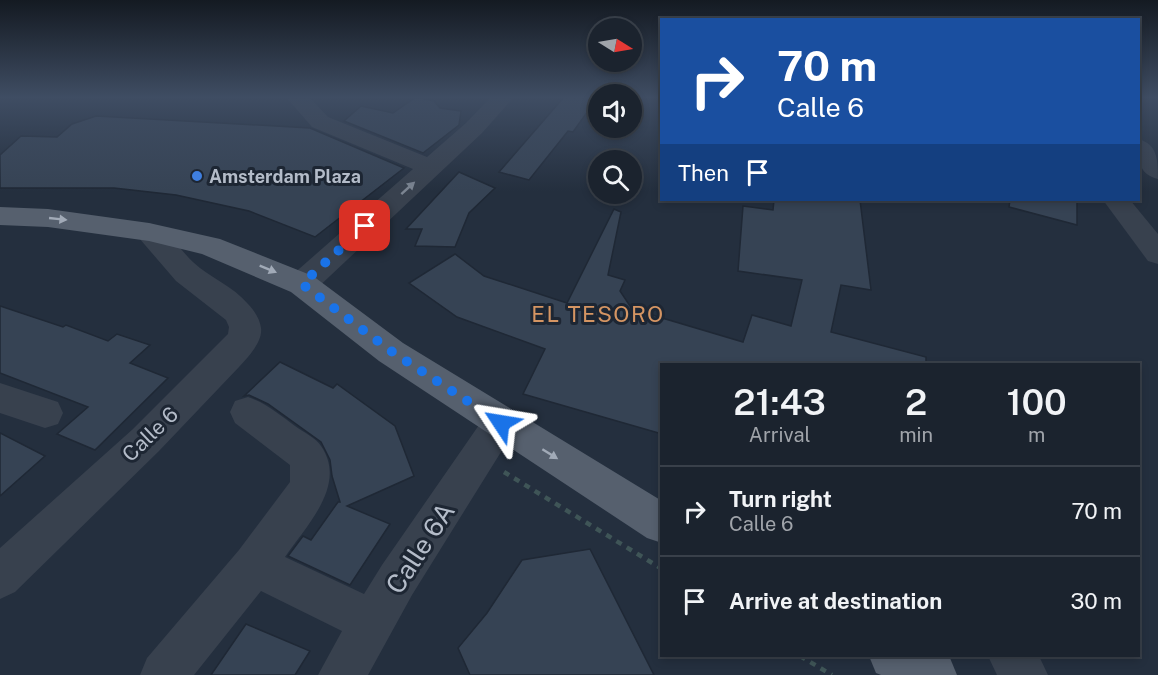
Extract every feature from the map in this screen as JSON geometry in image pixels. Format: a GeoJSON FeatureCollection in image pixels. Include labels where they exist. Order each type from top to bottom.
{"type":"FeatureCollection","features":[{"type":"Feature","properties":{"kind":"main road"},"geometry":{"type":"LineString","coordinates":[[0,216],[48,218],[149,232],[210,246],[302,284],[391,351],[490,440],[660,523]]}},
{"type":"Feature","properties":{"kind":"main road"},"geometry":{"type":"LineString","coordinates":[[895,657],[933,675]]}},
{"type":"Feature","properties":{"kind":"street"},"geometry":{"type":"LineString","coordinates":[[336,128],[430,166]]}},
{"type":"Feature","properties":{"kind":"street"},"geometry":{"type":"LineString","coordinates":[[302,284],[473,128]]}},
{"type":"Feature","properties":{"kind":"street"},"geometry":{"type":"LineString","coordinates":[[1140,148],[1158,171]]}},
{"type":"Feature","properties":{"kind":"street"},"geometry":{"type":"LineString","coordinates":[[1117,201],[1158,254]]}},
{"type":"Feature","properties":{"kind":"street","name":"Calle 6"},"geometry":{"type":"LineString","coordinates":[[0,577],[146,440],[240,344],[246,330],[243,319],[234,308],[186,273],[149,232]]}},
{"type":"Feature","properties":{"kind":"street"},"geometry":{"type":"LineString","coordinates":[[203,286],[207,270],[216,262],[235,256]]}},
{"type":"Feature","properties":{"kind":"street"},"geometry":{"type":"LineString","coordinates":[[0,398],[45,413]]}},
{"type":"Feature","properties":{"kind":"street"},"geometry":{"type":"LineString","coordinates":[[164,675],[254,565],[309,488],[311,470],[307,456],[248,412]]}},
{"type":"Feature","properties":{"kind":"street","name":"Calle 6A"},"geometry":{"type":"LineString","coordinates":[[342,675],[372,622],[490,440]]}},
{"type":"Feature","properties":{"kind":"street"},"geometry":{"type":"LineString","coordinates":[[254,565],[372,622]]}},
{"type":"Feature","properties":{"kind":"street"},"geometry":{"type":"LineString","coordinates":[[1012,657],[1024,675]]}},
{"type":"Feature","properties":{"kind":"path"},"geometry":{"type":"LineString","coordinates":[[490,440],[660,568]]}},
{"type":"Feature","properties":{"kind":"path"},"geometry":{"type":"LineString","coordinates":[[802,657],[832,675]]}},
{"type":"Feature","properties":{"kind":"building","name":"Amsterdam Plaza"},"geometry":{"type":"Polygon","coordinates":[[[67,128],[311,128],[404,168],[315,237],[249,211],[176,195],[114,188],[0,188],[0,155],[21,136],[57,137],[67,128]]]}},
{"type":"Feature","properties":{"kind":"building"},"geometry":{"type":"Polygon","coordinates":[[[363,128],[454,128],[423,153],[363,128]]]}},
{"type":"Feature","properties":{"kind":"building"},"geometry":{"type":"Polygon","coordinates":[[[537,128],[576,128],[573,132],[568,131],[529,180],[499,172],[537,128]]]}},
{"type":"Feature","properties":{"kind":"building"},"geometry":{"type":"Polygon","coordinates":[[[459,172],[495,188],[469,213],[455,247],[415,246],[422,229],[406,229],[459,172]]]}},
{"type":"Feature","properties":{"kind":"building"},"geometry":{"type":"Polygon","coordinates":[[[774,201],[860,201],[871,290],[841,285],[831,332],[926,357],[926,363],[660,363],[660,433],[523,394],[545,349],[457,317],[409,283],[455,254],[484,276],[567,303],[614,209],[621,212],[608,275],[625,280],[620,291],[632,309],[743,342],[752,315],[791,326],[802,280],[738,271],[743,206],[773,210],[774,201]]]}},
{"type":"Feature","properties":{"kind":"building"},"geometry":{"type":"Polygon","coordinates":[[[1010,201],[1077,201],[1077,225],[1009,207],[1010,201]]]}},
{"type":"Feature","properties":{"kind":"building"},"geometry":{"type":"Polygon","coordinates":[[[0,306],[63,327],[66,325],[108,341],[117,334],[150,345],[130,363],[168,378],[95,450],[57,434],[88,407],[0,373],[0,306]]]}},
{"type":"Feature","properties":{"kind":"building"},"geometry":{"type":"Polygon","coordinates":[[[280,362],[333,388],[337,384],[395,426],[414,476],[347,506],[390,524],[350,585],[288,556],[303,536],[311,540],[340,502],[330,460],[321,442],[268,404],[249,395],[244,396],[280,362]]]}},
{"type":"Feature","properties":{"kind":"building"},"geometry":{"type":"Polygon","coordinates":[[[0,433],[45,456],[0,496],[0,433]]]}},
{"type":"Feature","properties":{"kind":"building"},"geometry":{"type":"Polygon","coordinates":[[[590,549],[654,675],[470,675],[458,648],[487,613],[522,560],[590,549]]]}},
{"type":"Feature","properties":{"kind":"building"},"geometry":{"type":"Polygon","coordinates":[[[246,624],[310,651],[295,675],[211,675],[246,624]]]}},
{"type":"Feature","properties":{"kind":"place","name":"Amsterdam Plaza"},"geometry":{"type":"Point","coordinates":[197,176]}},
{"type":"Feature","properties":{"kind":"district","name":"EL TESORO"},"geometry":{"type":"Point","coordinates":[598,314]}},
{"type":"Feature","properties":{"kind":"route"},"geometry":{"type":"LineString","coordinates":[[365,226],[302,284],[391,351],[501,423]]}}]}
